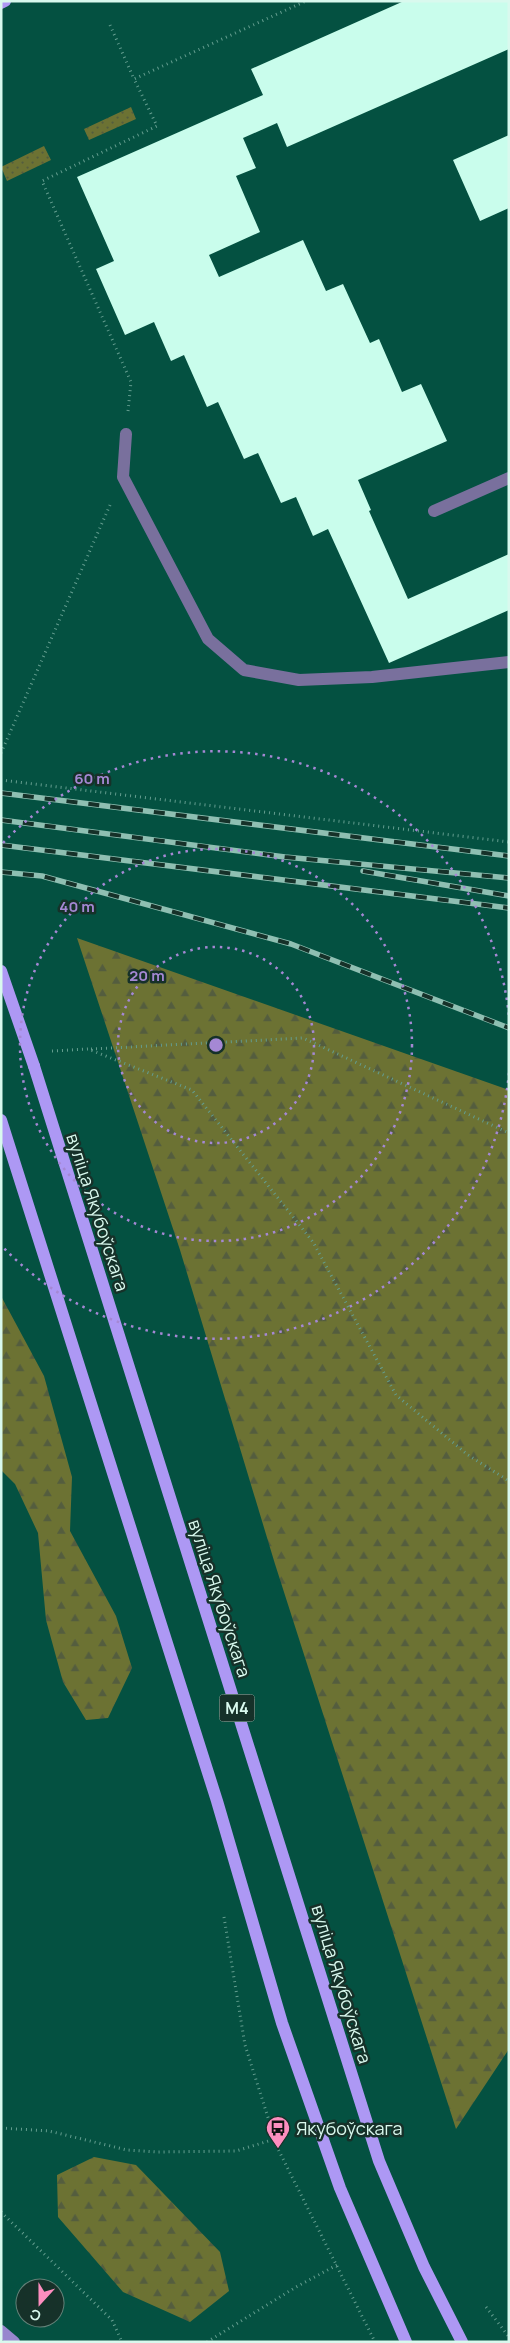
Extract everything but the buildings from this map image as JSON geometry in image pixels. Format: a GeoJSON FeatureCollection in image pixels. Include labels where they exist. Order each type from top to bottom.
{"type":"FeatureCollection","features":[{"type":"Feature","properties":{"kind":"main road","name":"вуліца Якубоўскага"},"geometry":{"type":"LineString","coordinates":[[1,971],[34,1066],[379,2161],[424,2268],[462,2342]]}},
{"type":"Feature","properties":{"kind":"main road"},"geometry":{"type":"LineString","coordinates":[[1,1120],[217,1801],[282,2023],[340,2188],[406,2342]]}},
{"type":"Feature","properties":{"kind":"street"},"geometry":{"type":"LineString","coordinates":[[1,2331],[14,2342]]}},
{"type":"Feature","properties":{"kind":"lane"},"geometry":{"type":"LineString","coordinates":[[126,434],[123,477],[208,639],[244,670],[299,680],[363,678],[509,662]]}},
{"type":"Feature","properties":{"kind":"lane"},"geometry":{"type":"LineString","coordinates":[[434,511],[509,478]]}},
{"type":"Feature","properties":{"kind":"path"},"geometry":{"type":"LineString","coordinates":[[134,79],[306,1]]}},
{"type":"Feature","properties":{"kind":"path"},"geometry":{"type":"LineString","coordinates":[[110,25],[157,126],[42,181],[131,382],[126,434]]}},
{"type":"Feature","properties":{"kind":"path"},"geometry":{"type":"LineString","coordinates":[[1,753],[123,477]]}},
{"type":"Feature","properties":{"kind":"path"},"geometry":{"type":"LineString","coordinates":[[1,780],[509,842]]}},
{"type":"Feature","properties":{"kind":"path"},"geometry":{"type":"LineString","coordinates":[[50,1051],[303,1038],[509,1133]]}},
{"type":"Feature","properties":{"kind":"path"},"geometry":{"type":"LineString","coordinates":[[88,1049],[192,1090],[313,1242],[396,1396],[468,1455],[509,1481]]}},
{"type":"Feature","properties":{"kind":"path"},"geometry":{"type":"LineString","coordinates":[[224,1912],[245,2045],[278,2149],[375,2342]]}},
{"type":"Feature","properties":{"kind":"path"},"geometry":{"type":"LineString","coordinates":[[1,2128],[49,2131],[127,2150],[158,2152],[236,2151],[275,2140]]}},
{"type":"Feature","properties":{"kind":"path"},"geometry":{"type":"LineString","coordinates":[[1,2212],[112,2320],[122,2342]]}},
{"type":"Feature","properties":{"kind":"path"},"geometry":{"type":"LineString","coordinates":[[207,2342],[296,2287],[337,2265]]}},
{"type":"Feature","properties":{"kind":"path"},"geometry":{"type":"LineString","coordinates":[[486,2307],[509,2337]]}},
{"type":"Feature","properties":{"kind":"green space"},"geometry":{"type":"Polygon","coordinates":[[[131,107],[136,119],[89,140],[84,129],[131,107]]]}},
{"type":"Feature","properties":{"kind":"green space"},"geometry":{"type":"Polygon","coordinates":[[[44,146],[51,160],[7,181],[1,167],[44,146]]]}},
{"type":"Feature","properties":{"kind":"green space"},"geometry":{"type":"Polygon","coordinates":[[[77,938],[509,1090],[509,2049],[456,2129],[275,1564],[180,1250],[77,938]]]}},
{"type":"Feature","properties":{"kind":"green space"},"geometry":{"type":"Polygon","coordinates":[[[1,1296],[44,1376],[72,1477],[70,1531],[116,1616],[132,1668],[108,1718],[86,1720],[63,1682],[46,1620],[38,1533],[15,1484],[1,1470],[1,1296]]]}},
{"type":"Feature","properties":{"kind":"green space"},"geometry":{"type":"Polygon","coordinates":[[[94,2157],[136,2165],[220,2252],[229,2291],[190,2322],[123,2292],[58,2217],[57,2175],[94,2157]]]}},
{"type":"Feature","properties":{"kind":"railway"},"geometry":{"type":"LineString","coordinates":[[1,793],[509,856]]}},
{"type":"Feature","properties":{"kind":"railway"},"geometry":{"type":"LineString","coordinates":[[1,820],[285,857],[509,878]]}},
{"type":"Feature","properties":{"kind":"railway"},"geometry":{"type":"LineString","coordinates":[[1,845],[509,908]]}},
{"type":"Feature","properties":{"kind":"railway"},"geometry":{"type":"LineString","coordinates":[[363,871],[509,896]]}},
{"type":"Feature","properties":{"kind":"railway"},"geometry":{"type":"LineString","coordinates":[[1,872],[42,876],[291,944],[509,1028]]}},
{"type":"Feature","properties":{"kind":"place","name":"Якубоўскага"},"geometry":{"type":"Point","coordinates":[278,2149]}}]}
